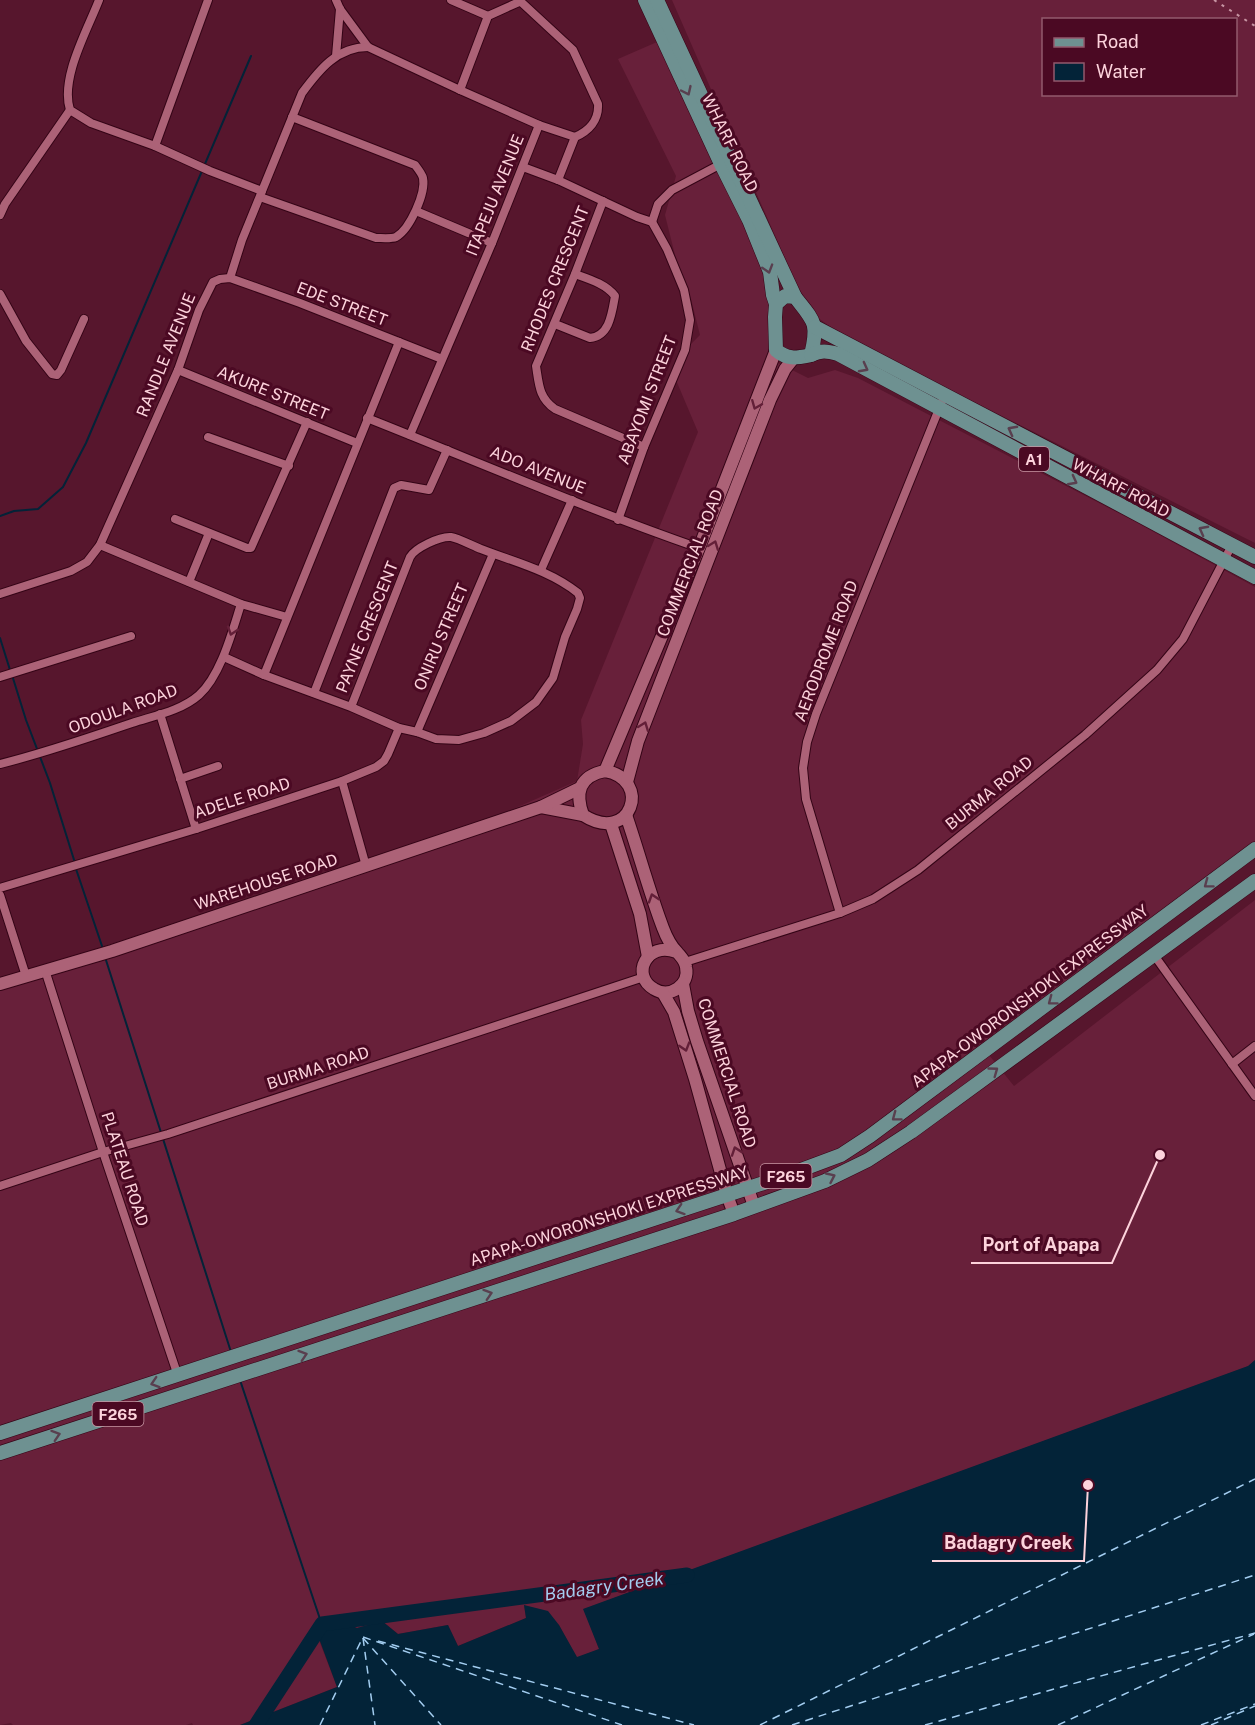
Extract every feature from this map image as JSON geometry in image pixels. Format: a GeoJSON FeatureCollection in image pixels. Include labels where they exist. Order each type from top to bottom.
{"type":"FeatureCollection","features":[{"type":"Feature","properties":{"kind":"main road","name":"WHARF ROAD"},"geometry":{"type":"LineString","coordinates":[[645,0],[753,231],[770,272],[776,304]]}},
{"type":"Feature","properties":{"kind":"main road","name":"WHARF ROAD"},"geometry":{"type":"LineString","coordinates":[[657,0],[795,297]]}},
{"type":"Feature","properties":{"kind":"main road"},"geometry":{"type":"LineString","coordinates":[[785,296],[795,297],[813,320],[815,327],[811,355],[793,359],[776,350],[775,317],[776,304],[785,296]]}},
{"type":"Feature","properties":{"kind":"main road","name":"WHARF ROAD"},"geometry":{"type":"LineString","coordinates":[[815,327],[1255,557]]}},
{"type":"Feature","properties":{"kind":"main road","name":"COMMERCIAL ROAD"},"geometry":{"type":"LineString","coordinates":[[605,771],[699,548],[776,350]]}},
{"type":"Feature","properties":{"kind":"main road","name":"WHARF ROAD"},"geometry":{"type":"LineString","coordinates":[[811,355],[819,351],[838,354],[1255,578]]}},
{"type":"Feature","properties":{"kind":"main road","name":"COMMERCIAL ROAD"},"geometry":{"type":"LineString","coordinates":[[627,782],[638,741],[770,400],[785,369],[793,359]]}},
{"type":"Feature","properties":{"kind":"main road"},"geometry":{"type":"LineString","coordinates":[[541,807],[583,815],[593,822],[611,824],[619,821],[630,808],[631,790],[627,782],[613,772],[596,772],[588,777],[580,788],[578,800],[583,815]]}},
{"type":"Feature","properties":{"kind":"main road","name":"WAREHOUSE ROAD"},"geometry":{"type":"LineString","coordinates":[[0,984],[106,953],[541,807],[580,788]]}},
{"type":"Feature","properties":{"kind":"main road"},"geometry":{"type":"LineString","coordinates":[[626,815],[664,930],[676,952],[685,962],[687,969],[683,984],[671,992],[656,991],[649,986],[644,977],[644,965],[648,957],[661,949],[676,952]]}},
{"type":"Feature","properties":{"kind":"main road"},"geometry":{"type":"LineString","coordinates":[[611,824],[640,914],[648,957]]}},
{"type":"Feature","properties":{"kind":"main road","name":"APAPA-OWORONSHOKI EXPRESSWAY"},"geometry":{"type":"LineString","coordinates":[[0,1433],[782,1178],[841,1155],[870,1136],[1255,849]]}},
{"type":"Feature","properties":{"kind":"main road","name":"F265"},"geometry":{"type":"LineString","coordinates":[[0,1453],[734,1214],[825,1180],[868,1160],[911,1132],[1255,881]]}},
{"type":"Feature","properties":{"kind":"main road","name":"COMMERCIAL ROAD"},"geometry":{"type":"LineString","coordinates":[[683,984],[686,1004],[697,1041],[754,1206]]}},
{"type":"Feature","properties":{"kind":"main road","name":"COMMERCIAL ROAD"},"geometry":{"type":"LineString","coordinates":[[663,993],[674,1012],[692,1068],[734,1214]]}},
{"type":"Feature","properties":{"kind":"street"},"geometry":{"type":"LineString","coordinates":[[99,0],[69,74],[67,101],[70,110],[91,123],[154,146],[261,194],[376,238],[394,238],[409,226],[416,211],[423,177],[415,165],[292,117]]}},
{"type":"Feature","properties":{"kind":"street"},"geometry":{"type":"LineString","coordinates":[[154,146],[208,0]]}},
{"type":"Feature","properties":{"kind":"street","name":"ITAPEJU AVENUE"},"geometry":{"type":"LineString","coordinates":[[336,0],[368,47],[539,125],[492,243],[410,435]]}},
{"type":"Feature","properties":{"kind":"street"},"geometry":{"type":"LineString","coordinates":[[451,0],[488,16]]}},
{"type":"Feature","properties":{"kind":"street"},"geometry":{"type":"LineString","coordinates":[[460,90],[488,16],[519,1],[573,50],[598,104],[599,113],[590,128],[575,137],[539,125]]}},
{"type":"Feature","properties":{"kind":"street"},"geometry":{"type":"LineString","coordinates":[[336,56],[340,9]]}},
{"type":"Feature","properties":{"kind":"street"},"geometry":{"type":"LineString","coordinates":[[230,278],[242,240],[302,93],[318,72],[336,56],[345,50],[368,47]]}},
{"type":"Feature","properties":{"kind":"street"},"geometry":{"type":"LineString","coordinates":[[0,215],[4,204],[70,110]]}},
{"type":"Feature","properties":{"kind":"street"},"geometry":{"type":"LineString","coordinates":[[558,180],[575,137]]}},
{"type":"Feature","properties":{"kind":"street"},"geometry":{"type":"LineString","coordinates":[[523,167],[652,222],[658,204],[672,190],[721,164]]}},
{"type":"Feature","properties":{"kind":"street","name":"RHODES CRESCENT"},"geometry":{"type":"LineString","coordinates":[[603,201],[555,324],[536,366],[542,396],[546,403],[555,410],[644,447]]}},
{"type":"Feature","properties":{"kind":"street"},"geometry":{"type":"LineString","coordinates":[[416,211],[492,243]]}},
{"type":"Feature","properties":{"kind":"street","name":"ABAYOMI STREET"},"geometry":{"type":"LineString","coordinates":[[618,520],[644,447],[686,350],[690,320],[684,290],[667,249],[652,222]]}},
{"type":"Feature","properties":{"kind":"street"},"geometry":{"type":"LineString","coordinates":[[555,324],[590,338],[597,338],[603,334],[612,316],[615,296],[613,292],[575,274]]}},
{"type":"Feature","properties":{"kind":"street","name":"EDE STREET"},"geometry":{"type":"LineString","coordinates":[[230,278],[442,359]]}},
{"type":"Feature","properties":{"kind":"street","name":"RANDLE AVENUE"},"geometry":{"type":"LineString","coordinates":[[0,594],[71,571],[87,562],[100,545],[178,370],[199,310],[213,282],[230,278]]}},
{"type":"Feature","properties":{"kind":"street"},"geometry":{"type":"LineString","coordinates":[[0,294],[26,341],[52,375],[57,375],[60,370],[84,319]]}},
{"type":"Feature","properties":{"kind":"street"},"geometry":{"type":"LineString","coordinates":[[264,675],[399,342]]}},
{"type":"Feature","properties":{"kind":"street","name":"AKURE STREET"},"geometry":{"type":"LineString","coordinates":[[178,370],[357,443]]}},
{"type":"Feature","properties":{"kind":"street","name":"AERODROME ROAD"},"geometry":{"type":"LineString","coordinates":[[840,913],[806,799],[803,768],[807,742],[816,714],[945,394]]}},
{"type":"Feature","properties":{"kind":"street","name":"ADO AVENUE"},"geometry":{"type":"LineString","coordinates":[[367,418],[618,520],[699,548]]}},
{"type":"Feature","properties":{"kind":"street"},"geometry":{"type":"LineString","coordinates":[[175,519],[251,548],[307,422]]}},
{"type":"Feature","properties":{"kind":"street"},"geometry":{"type":"LineString","coordinates":[[208,437],[289,466]]}},
{"type":"Feature","properties":{"kind":"street"},"geometry":{"type":"LineString","coordinates":[[314,693],[394,488],[401,485],[429,490],[447,450]]}},
{"type":"Feature","properties":{"kind":"street"},"geometry":{"type":"LineString","coordinates":[[541,570],[572,500]]}},
{"type":"Feature","properties":{"kind":"street"},"geometry":{"type":"LineString","coordinates":[[189,582],[209,533]]}},
{"type":"Feature","properties":{"kind":"street","name":"PAYNE CRESCENT"},"geometry":{"type":"LineString","coordinates":[[351,707],[414,551],[426,544],[451,537],[541,570],[578,593],[580,598],[553,678],[536,702],[511,721],[484,733],[459,740],[436,739],[417,732]]}},
{"type":"Feature","properties":{"kind":"street"},"geometry":{"type":"LineString","coordinates":[[100,545],[241,604],[287,617]]}},
{"type":"Feature","properties":{"kind":"street","name":"BURMA ROAD"},"geometry":{"type":"LineString","coordinates":[[685,962],[840,913],[873,899],[918,870],[1084,735],[1157,670],[1183,639],[1232,545]]}},
{"type":"Feature","properties":{"kind":"street","name":"ONIRU STREET"},"geometry":{"type":"LineString","coordinates":[[417,732],[493,554]]}},
{"type":"Feature","properties":{"kind":"street","name":"ODOULA ROAD"},"geometry":{"type":"LineString","coordinates":[[0,764],[160,714],[189,702],[206,686],[224,657],[241,604]]}},
{"type":"Feature","properties":{"kind":"street"},"geometry":{"type":"LineString","coordinates":[[3,676],[131,636]]}},
{"type":"Feature","properties":{"kind":"street"},"geometry":{"type":"LineString","coordinates":[[224,657],[399,728],[417,732]]}},
{"type":"Feature","properties":{"kind":"street"},"geometry":{"type":"LineString","coordinates":[[160,714],[196,829]]}},
{"type":"Feature","properties":{"kind":"street","name":"ADELE ROAD"},"geometry":{"type":"LineString","coordinates":[[0,888],[196,829],[342,781],[376,767],[384,761],[399,728]]}},
{"type":"Feature","properties":{"kind":"street"},"geometry":{"type":"LineString","coordinates":[[180,779],[218,766]]}},
{"type":"Feature","properties":{"kind":"street"},"geometry":{"type":"LineString","coordinates":[[342,781],[366,866]]}},
{"type":"Feature","properties":{"kind":"street"},"geometry":{"type":"LineString","coordinates":[[0,895],[26,976]]}},
{"type":"Feature","properties":{"kind":"street"},"geometry":{"type":"LineString","coordinates":[[1154,956],[1255,1096]]}},
{"type":"Feature","properties":{"kind":"street","name":"PLATEAU ROAD"},"geometry":{"type":"LineString","coordinates":[[45,970],[177,1376]]}},
{"type":"Feature","properties":{"kind":"street","name":"BURMA ROAD"},"geometry":{"type":"LineString","coordinates":[[0,1186],[103,1152],[168,1134],[644,977]]}},
{"type":"Feature","properties":{"kind":"street"},"geometry":{"type":"LineString","coordinates":[[1232,1064],[1255,1046]]}},
{"type":"Feature","properties":{"kind":"shaded area"},"geometry":{"type":"Polygon","coordinates":[[[672,0],[1255,0],[1255,543],[841,335],[813,314],[794,279],[672,0]]]}},
{"type":"Feature","properties":{"kind":"shaded area"},"geometry":{"type":"Polygon","coordinates":[[[657,42],[768,272],[770,359],[808,378],[835,370],[858,378],[1130,519],[1255,587],[1255,849],[985,1050],[1014,1086],[1255,900],[1255,1360],[1249,1366],[584,1609],[599,1649],[577,1658],[559,1625],[524,1605],[526,1618],[458,1646],[448,1625],[398,1634],[382,1621],[357,1628],[334,1618],[317,1635],[337,1687],[240,1725],[193,1725],[192,1723],[186,1725],[13,1725],[11,1723],[0,1725],[0,980],[479,824],[577,781],[583,744],[581,720],[698,432],[673,373],[686,349],[700,335],[665,215],[676,176],[618,59],[657,42]]]}},
{"type":"Feature","properties":{"kind":"water","name":"Badagry Creek"},"geometry":{"type":"Polygon","coordinates":[[[1255,1360],[1255,1725],[240,1725],[337,1687],[314,1625],[325,1619],[336,1619],[357,1628],[382,1621],[398,1634],[448,1625],[458,1646],[526,1618],[524,1605],[548,1611],[559,1625],[577,1657],[599,1649],[583,1609],[1248,1366],[1255,1360]]]}},
{"type":"Feature","properties":{"kind":"waterway"},"geometry":{"type":"LineString","coordinates":[[0,516],[14,511],[38,509],[63,487],[86,443],[251,56]]}},
{"type":"Feature","properties":{"kind":"waterway"},"geometry":{"type":"LineString","coordinates":[[0,638],[10,670]]}},
{"type":"Feature","properties":{"kind":"waterway"},"geometry":{"type":"LineString","coordinates":[[12,675],[75,863]]}},
{"type":"Feature","properties":{"kind":"waterway"},"geometry":{"type":"LineString","coordinates":[[76,869],[103,949]]}},
{"type":"Feature","properties":{"kind":"waterway"},"geometry":{"type":"LineString","coordinates":[[105,957],[231,1352]]}},
{"type":"Feature","properties":{"kind":"waterway"},"geometry":{"type":"LineString","coordinates":[[240,1380],[321,1622]]}},
{"type":"Feature","properties":{"kind":"waterway","name":"Badagry Creek"},"geometry":{"type":"LineString","coordinates":[[256,1725],[322,1624],[687,1575]]}},
{"type":"Feature","properties":{"kind":"ferry route"},"geometry":{"type":"LineString","coordinates":[[760,1725],[1255,1479]]}},
{"type":"Feature","properties":{"kind":"ferry route"},"geometry":{"type":"LineString","coordinates":[[792,1725],[1255,1575]]}},
{"type":"Feature","properties":{"kind":"ferry route"},"geometry":{"type":"LineString","coordinates":[[925,1725],[1255,1633]]}},
{"type":"Feature","properties":{"kind":"ferry route"},"geometry":{"type":"LineString","coordinates":[[1058,1725],[1254,1634]]}},
{"type":"Feature","properties":{"kind":"ferry route"},"geometry":{"type":"LineString","coordinates":[[320,1725],[363,1637],[622,1725]]}},
{"type":"Feature","properties":{"kind":"ferry route"},"geometry":{"type":"LineString","coordinates":[[363,1638],[441,1725]]}},
{"type":"Feature","properties":{"kind":"ferry route"},"geometry":{"type":"LineString","coordinates":[[363,1638],[375,1725]]}},
{"type":"Feature","properties":{"kind":"ferry route"},"geometry":{"type":"LineString","coordinates":[[378,1641],[694,1725]]}},
{"type":"Feature","properties":{"kind":"ferry route"},"geometry":{"type":"LineString","coordinates":[[1201,1725],[1255,1704]]}},
{"type":"Feature","properties":{"kind":"ferry route"},"geometry":{"type":"LineString","coordinates":[[1211,1725],[1255,1706]]}},
{"type":"Feature","properties":{"kind":"railway"},"geometry":{"type":"LineString","coordinates":[[1214,0],[1255,26]]}},
{"type":"Feature","properties":{"kind":"place","name":"Port of Apapa"},"geometry":{"type":"Point","coordinates":[1160,1155]}},
{"type":"Feature","properties":{"kind":"place","name":"Badagry Creek"},"geometry":{"type":"Point","coordinates":[1088,1485]}}]}
